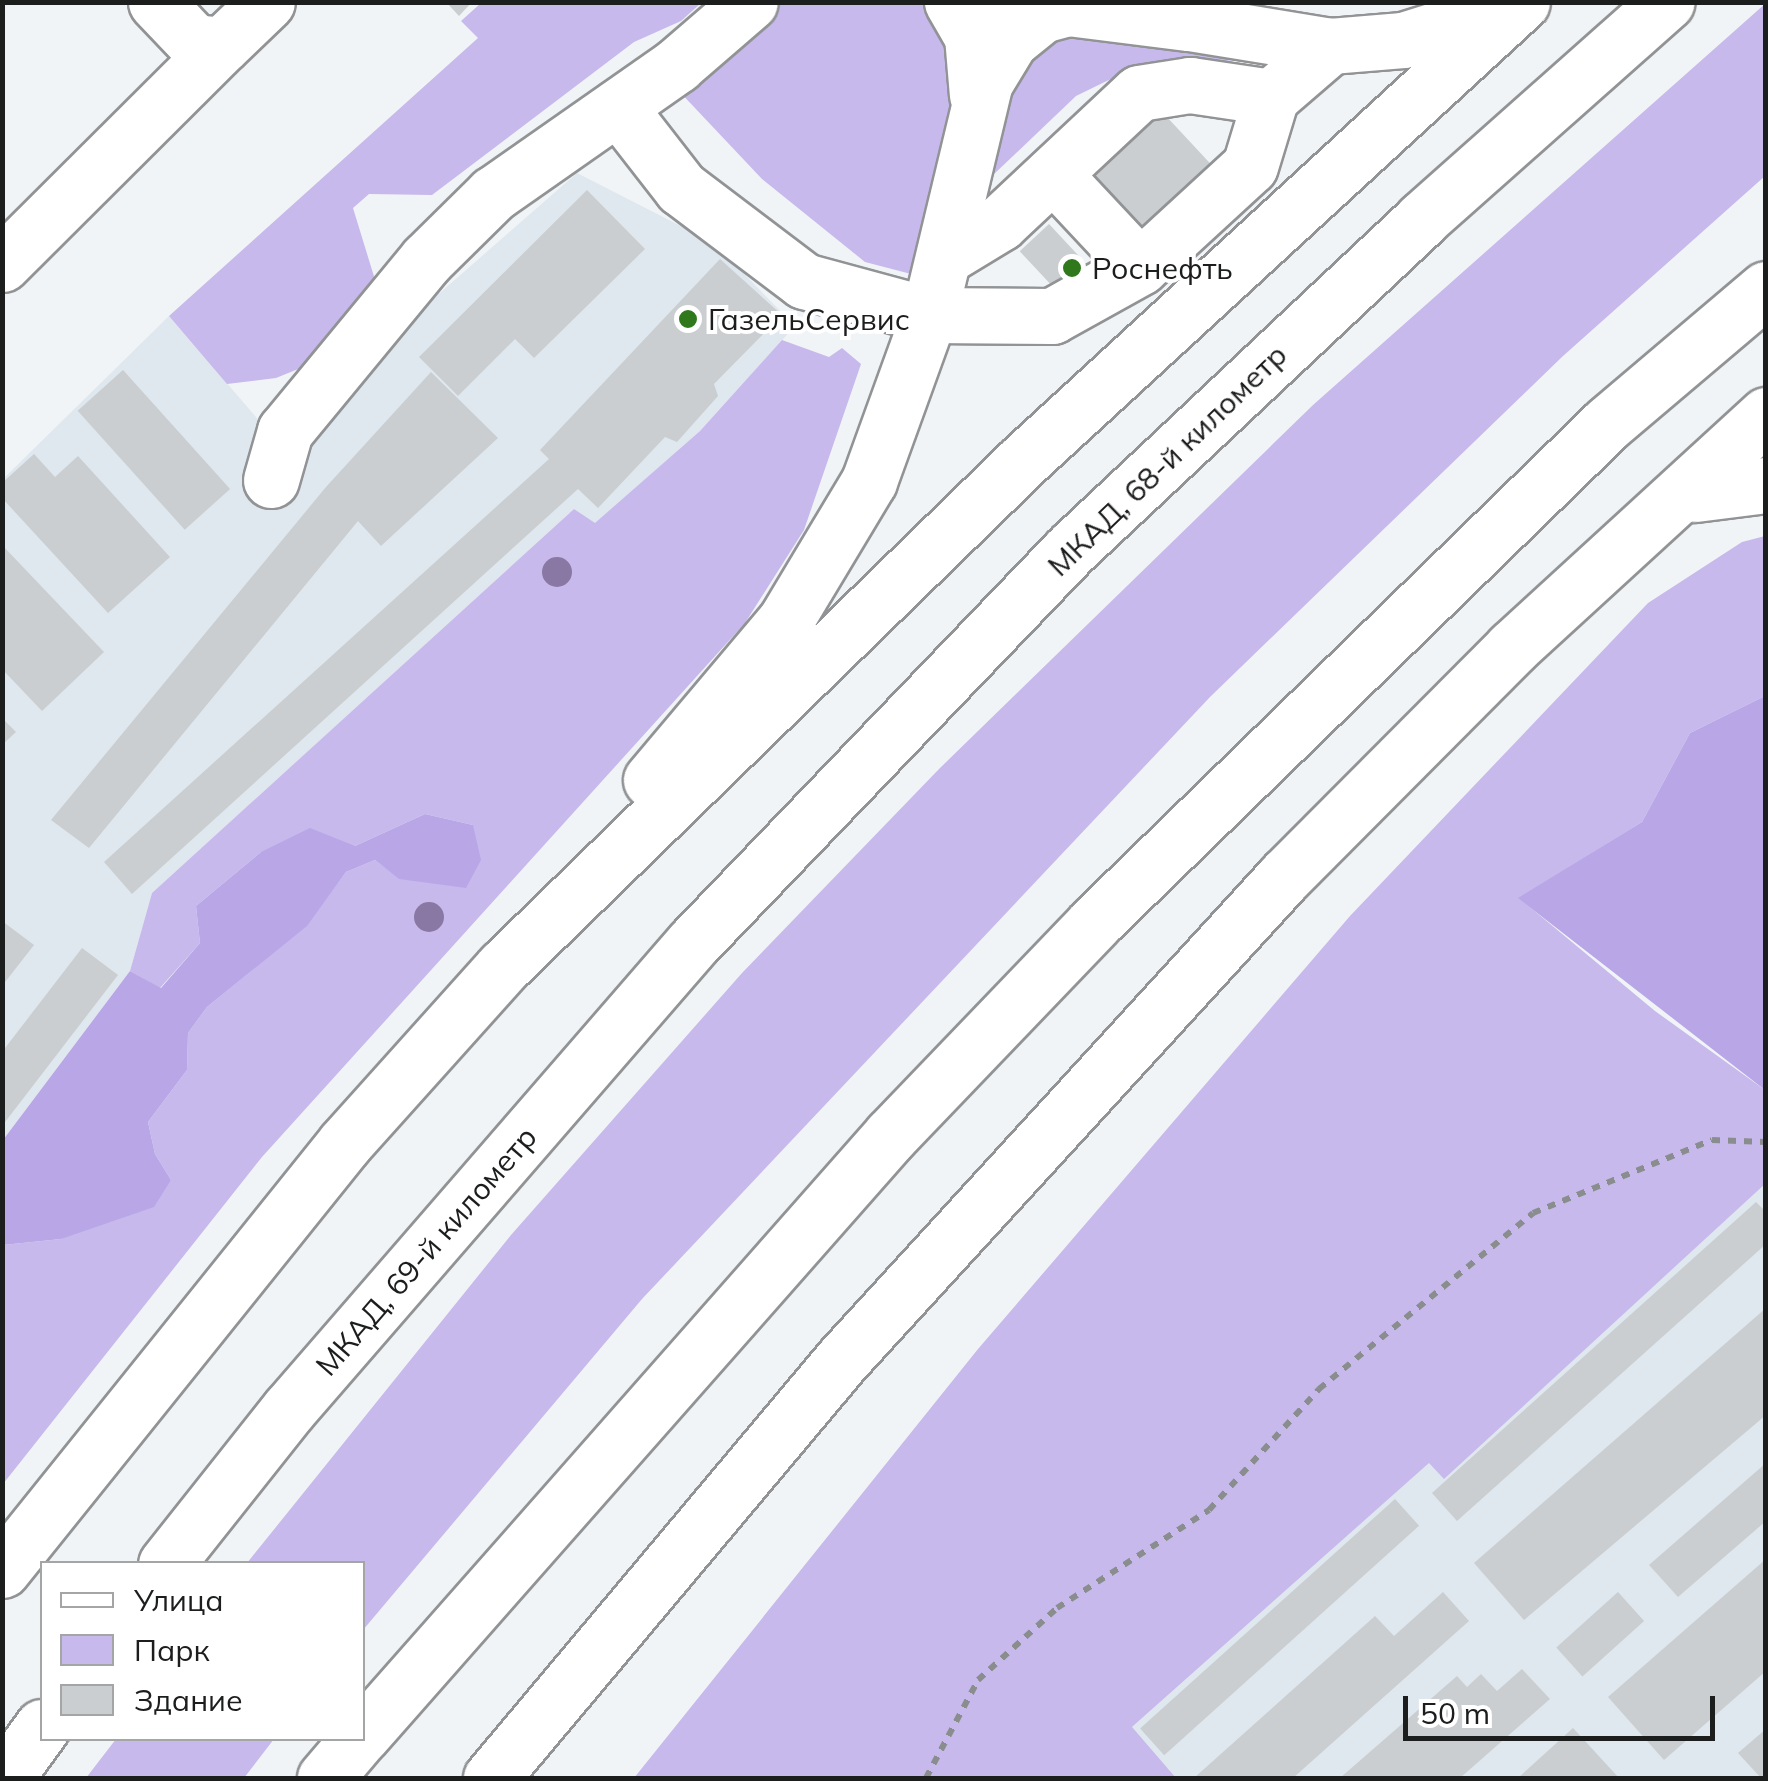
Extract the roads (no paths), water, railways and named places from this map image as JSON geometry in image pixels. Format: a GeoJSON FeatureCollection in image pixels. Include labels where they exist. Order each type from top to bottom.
{"type":"FeatureCollection","features":[{"type":"Feature","properties":{"kind":"main road"},"geometry":{"type":"LineString","coordinates":[[156,2],[194,42],[222,45]]}},
{"type":"Feature","properties":{"kind":"main road"},"geometry":{"type":"LineString","coordinates":[[2,264],[268,2]]}},
{"type":"Feature","properties":{"kind":"main road"},"geometry":{"type":"LineString","coordinates":[[271,480],[286,431],[428,258],[494,194],[618,106],[750,2]]}},
{"type":"Feature","properties":{"kind":"main road"},"geometry":{"type":"LineString","coordinates":[[952,2],[972,36],[977,95]]}},
{"type":"Feature","properties":{"kind":"main road"},"geometry":{"type":"LineString","coordinates":[[2,1570],[345,1143],[503,967],[784,621],[870,481],[929,315],[977,95],[1004,2]]}},
{"type":"Feature","properties":{"kind":"main road"},"geometry":{"type":"LineString","coordinates":[[1137,2],[1190,23]]}},
{"type":"Feature","properties":{"kind":"main road"},"geometry":{"type":"LineString","coordinates":[[977,95],[1010,41],[1042,15],[1068,8],[1330,46],[1403,40],[1497,2]]}},
{"type":"Feature","properties":{"kind":"main road"},"geometry":{"type":"LineString","coordinates":[[503,967],[1025,459],[1522,2]]}},
{"type":"Feature","properties":{"kind":"main road","name":"МКАД, 68-й километр"},"geometry":{"type":"LineString","coordinates":[[694,943],[1070,550],[1422,219],[1666,2]]}},
{"type":"Feature","properties":{"kind":"main road"},"geometry":{"type":"LineString","coordinates":[[618,106],[681,188],[804,282],[929,315],[1052,316],[1140,267],[1250,166],[1271,97],[1330,46]]}},
{"type":"Feature","properties":{"kind":"main road"},"geometry":{"type":"LineString","coordinates":[[944,257],[1000,223],[1139,94],[1190,86],[1271,97]]}},
{"type":"Feature","properties":{"kind":"main road"},"geometry":{"type":"LineString","coordinates":[[1053,174],[1140,267]]}},
{"type":"Feature","properties":{"kind":"main road"},"geometry":{"type":"LineString","coordinates":[[365,1732],[891,1135],[1094,923],[1608,423],[1766,288]]}},
{"type":"Feature","properties":{"kind":"main road"},"geometry":{"type":"LineString","coordinates":[[491,1778],[841,1360],[1259,905],[1512,648],[1766,415]]}},
{"type":"Feature","properties":{"kind":"main road"},"geometry":{"type":"LineString","coordinates":[[1640,530],[1766,454]]}},
{"type":"Feature","properties":{"kind":"main road"},"geometry":{"type":"LineString","coordinates":[[1696,494],[1766,485]]}},
{"type":"Feature","properties":{"kind":"main road","name":"МКАД, 69-й километр"},"geometry":{"type":"LineString","coordinates":[[168,1561],[289,1409],[694,943]]}},
{"type":"Feature","properties":{"kind":"main road"},"geometry":{"type":"LineString","coordinates":[[4,1778],[40,1730]]}},
{"type":"Feature","properties":{"kind":"main road"},"geometry":{"type":"LineString","coordinates":[[325,1778],[357,1741]]}},
{"type":"Feature","properties":{"kind":"place","name":"Роснефть"},"geometry":{"type":"Point","coordinates":[1072,268]}},
{"type":"Feature","properties":{"kind":"place","name":"ГазельСервис"},"geometry":{"type":"Point","coordinates":[688,319]}}]}
